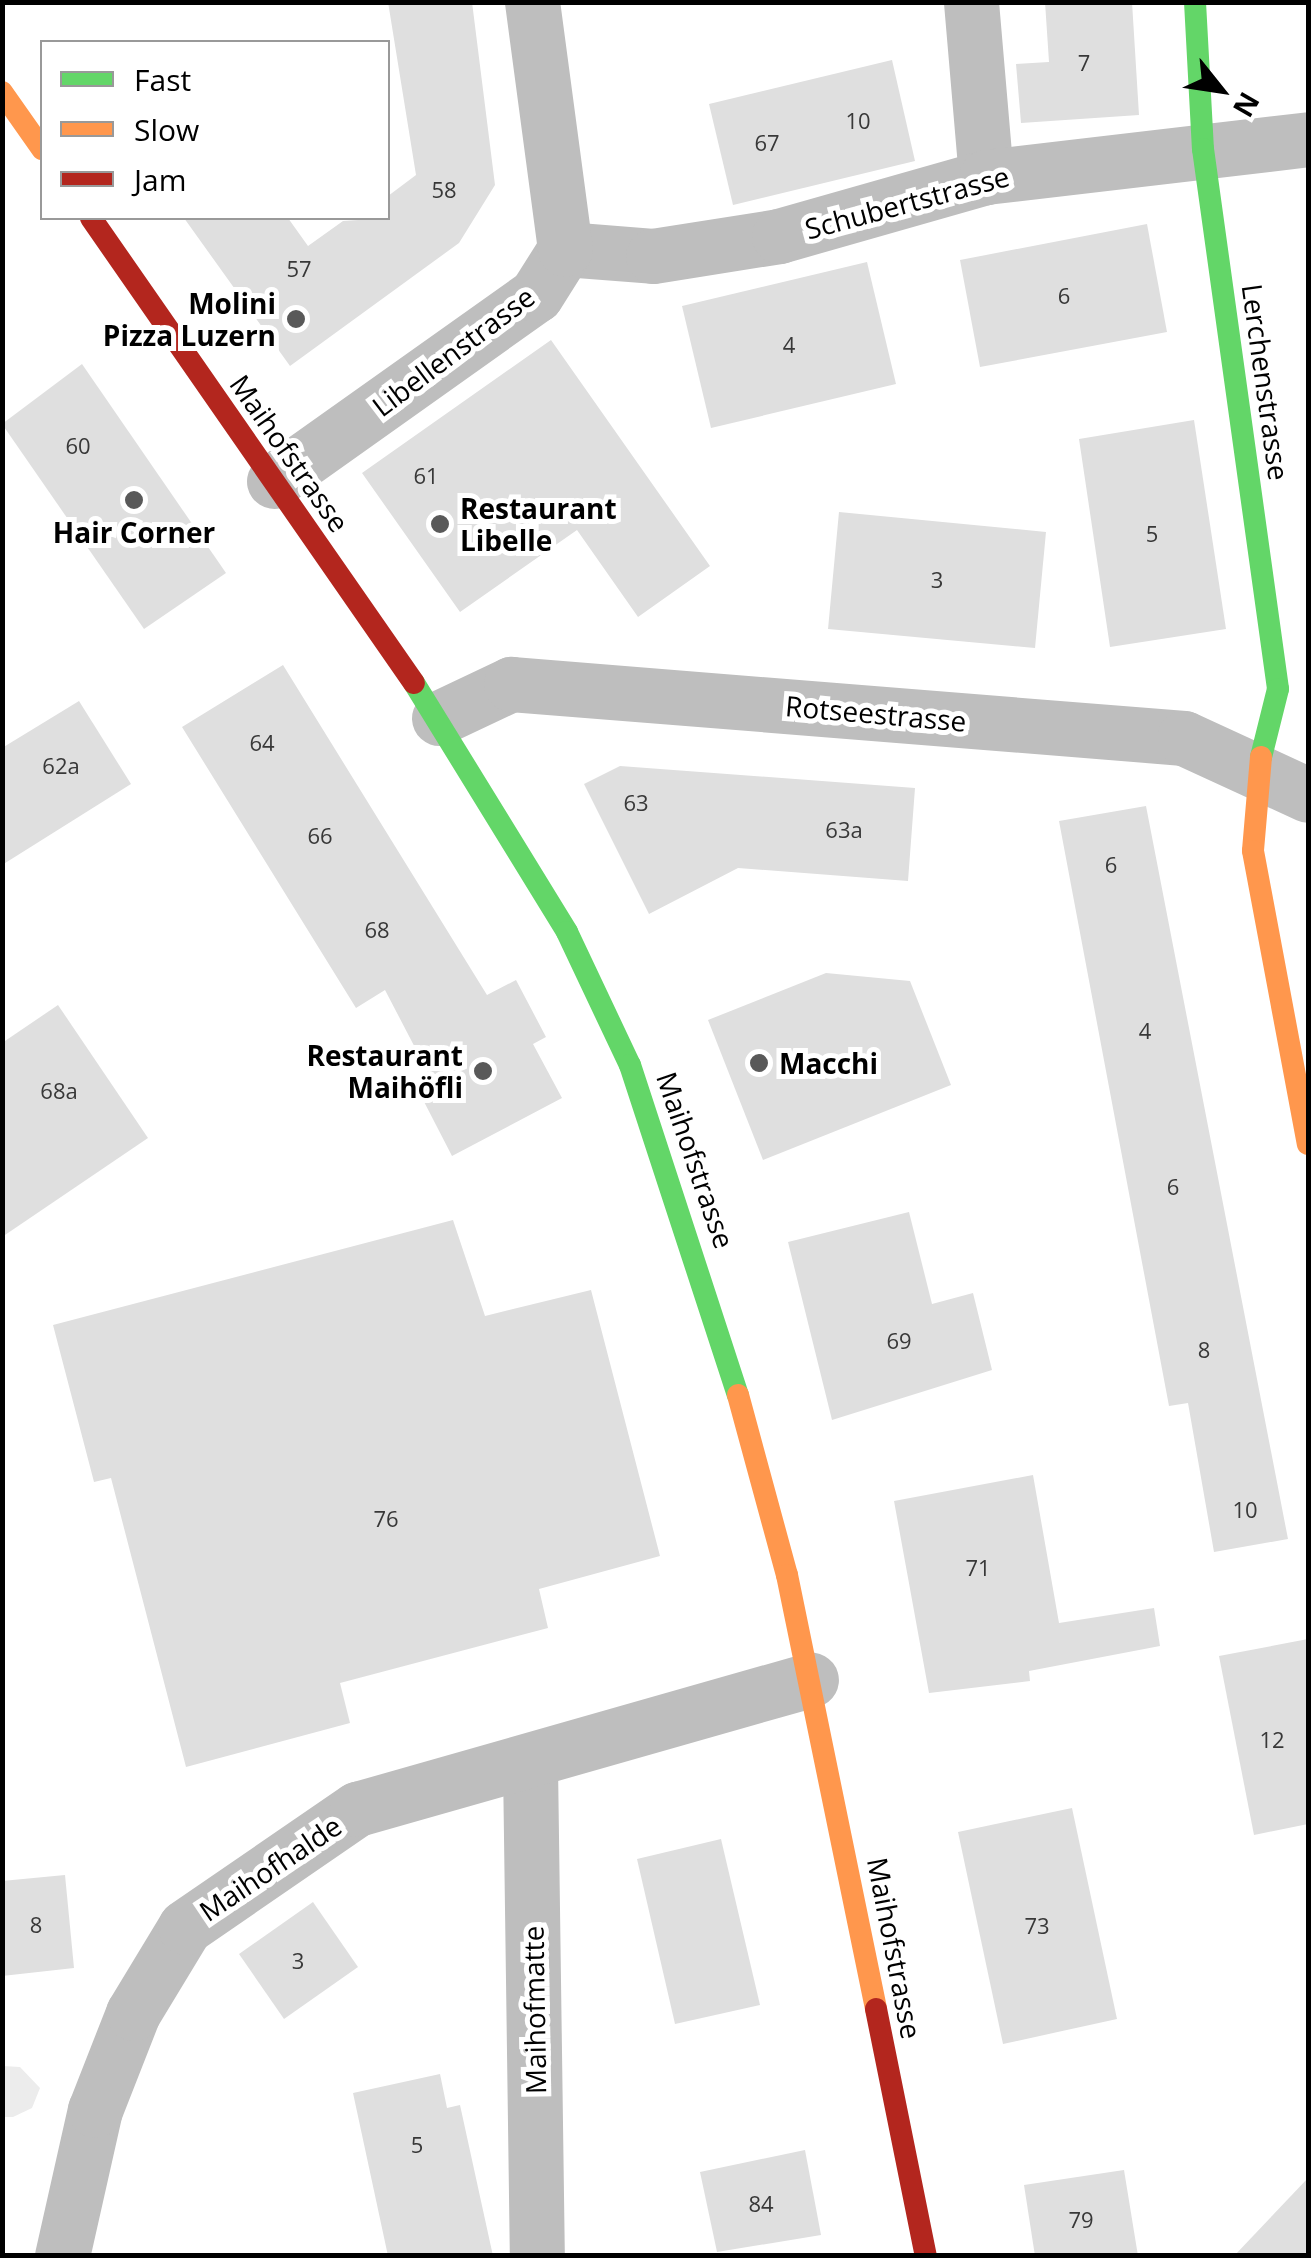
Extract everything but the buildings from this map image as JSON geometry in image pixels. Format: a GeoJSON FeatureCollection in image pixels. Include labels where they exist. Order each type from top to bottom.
{"type":"FeatureCollection","features":[{"type":"Feature","properties":{"kind":"main road","name":"Lerchenstrasse"},"geometry":{"type":"LineString","coordinates":[[1195,2],[1203,150],[1293,693],[1258,768],[1253,851],[1308,1144]]}},
{"type":"Feature","properties":{"kind":"main road"},"geometry":{"type":"LineString","coordinates":[[2,92],[40,145]]}},
{"type":"Feature","properties":{"kind":"main road","name":"Maihofstrasse"},"geometry":{"type":"LineString","coordinates":[[92,220],[439,718],[566,932],[637,1082],[707,1282],[810,1680],[926,2256]]}},
{"type":"Feature","properties":{"kind":"street"},"geometry":{"type":"LineString","coordinates":[[532,2],[565,249]]}},
{"type":"Feature","properties":{"kind":"street"},"geometry":{"type":"LineString","coordinates":[[971,2],[986,177]]}},
{"type":"Feature","properties":{"kind":"street","name":"Schubertstrasse"},"geometry":{"type":"LineString","coordinates":[[565,249],[652,256],[778,236],[986,177],[1308,138]]}},
{"type":"Feature","properties":{"kind":"street","name":"Libellenstrasse"},"geometry":{"type":"LineString","coordinates":[[274,482],[536,295],[565,249]]}},
{"type":"Feature","properties":{"kind":"street","name":"Rotseestrasse"},"geometry":{"type":"LineString","coordinates":[[439,718],[511,684],[1184,738],[1258,768],[1308,795]]}},
{"type":"Feature","properties":{"kind":"street","name":"Maihofhalde"},"geometry":{"type":"LineString","coordinates":[[62,2256],[95,2110],[133,2013],[185,1927],[357,1809],[530,1765],[810,1680]]}},
{"type":"Feature","properties":{"kind":"street","name":"Maihofmatte"},"geometry":{"type":"LineString","coordinates":[[530,1765],[537,2256]]}},
{"type":"Feature","properties":{"kind":"shaded area"},"geometry":{"type":"Polygon","coordinates":[[[3,2066],[20,2067],[40,2088],[32,2108],[13,2117],[3,2117],[3,2066]]]}},
{"type":"Feature","properties":{"kind":"traffic: fast"},"geometry":{"type":"LineString","coordinates":[[1195,2],[1203,149],[1278,689],[1261,757]]}},
{"type":"Feature","properties":{"kind":"traffic: fast"},"geometry":{"type":"LineString","coordinates":[[414,683],[567,932],[630,1065],[738,1395]]}},
{"type":"Feature","properties":{"kind":"traffic: slow"},"geometry":{"type":"LineString","coordinates":[[2,92],[40,146]]}},
{"type":"Feature","properties":{"kind":"traffic: slow"},"geometry":{"type":"LineString","coordinates":[[1261,757],[1253,851],[1308,1144]]}},
{"type":"Feature","properties":{"kind":"traffic: slow"},"geometry":{"type":"LineString","coordinates":[[738,1395],[787,1575],[876,2009]]}},
{"type":"Feature","properties":{"kind":"traffic: jam"},"geometry":{"type":"LineString","coordinates":[[92,220],[414,683]]}},
{"type":"Feature","properties":{"kind":"traffic: jam"},"geometry":{"type":"LineString","coordinates":[[876,2009],[926,2256]]}},
{"type":"Feature","properties":{"kind":"place","name":"Molini Pizza Luzern"},"geometry":{"type":"Point","coordinates":[296,319]}},
{"type":"Feature","properties":{"kind":"place","name":"Hair Corner"},"geometry":{"type":"Point","coordinates":[134,500]}},
{"type":"Feature","properties":{"kind":"place","name":"Restaurant Libelle"},"geometry":{"type":"Point","coordinates":[440,524]}},
{"type":"Feature","properties":{"kind":"place","name":"Macchi"},"geometry":{"type":"Point","coordinates":[759,1063]}},
{"type":"Feature","properties":{"kind":"place","name":"Restaurant Maihöfli"},"geometry":{"type":"Point","coordinates":[483,1071]}}]}
